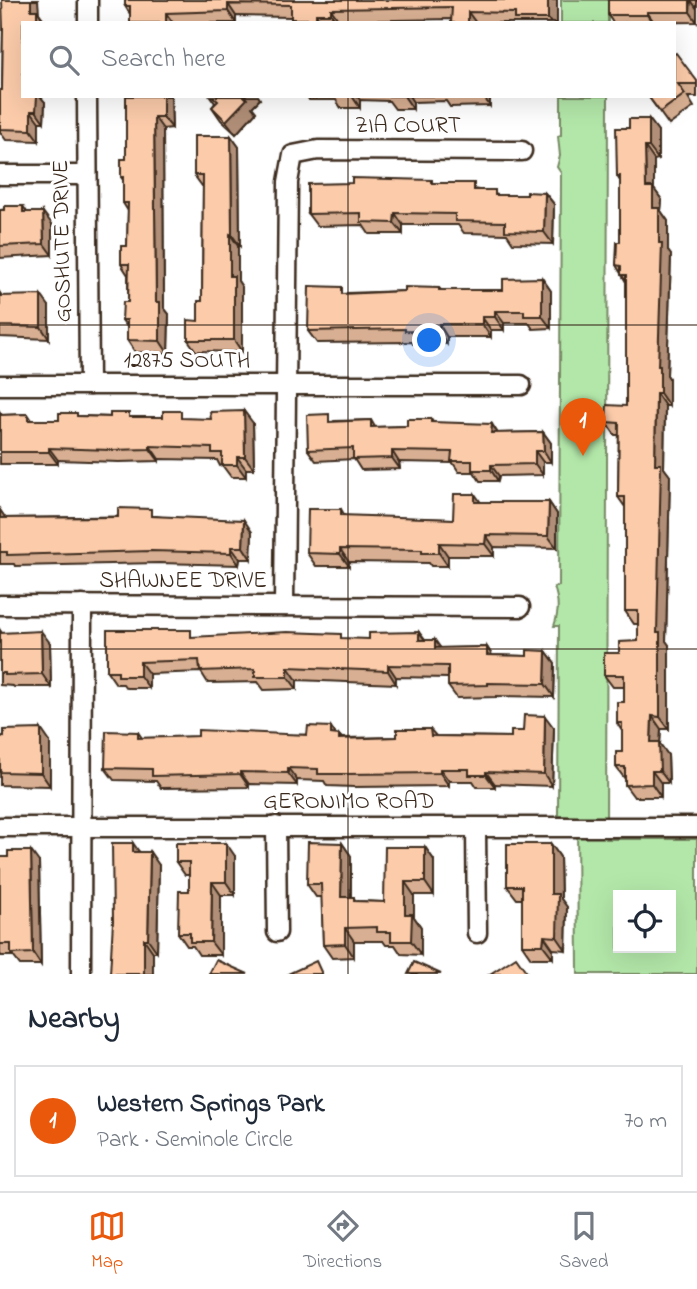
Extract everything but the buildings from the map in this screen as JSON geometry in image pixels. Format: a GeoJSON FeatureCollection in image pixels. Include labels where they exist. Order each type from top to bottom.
{"type":"FeatureCollection","features":[{"type":"Feature","properties":{"kind":"street"},"geometry":{"type":"LineString","coordinates":[[88,0],[88,21]]}},
{"type":"Feature","properties":{"kind":"street","name":"GOSHUTE DRIVE"},"geometry":{"type":"LineString","coordinates":[[87,98],[89,385]]}},
{"type":"Feature","properties":{"kind":"street","name":"ZIA COURT"},"geometry":{"type":"LineString","coordinates":[[293,155],[318,150],[522,151]]}},
{"type":"Feature","properties":{"kind":"street","name":"SHAWNEE DRIVE"},"geometry":{"type":"LineString","coordinates":[[81,974],[82,605],[284,606],[288,182],[293,155]]}},
{"type":"Feature","properties":{"kind":"street"},"geometry":{"type":"LineString","coordinates":[[0,175],[86,175]]}},
{"type":"Feature","properties":{"kind":"street","name":"12875 SOUTH"},"geometry":{"type":"LineString","coordinates":[[0,385],[521,385]]}},
{"type":"Feature","properties":{"kind":"street"},"geometry":{"type":"LineString","coordinates":[[0,605],[82,605]]}},
{"type":"Feature","properties":{"kind":"street"},"geometry":{"type":"LineString","coordinates":[[284,606],[520,607]]}},
{"type":"Feature","properties":{"kind":"street"},"geometry":{"type":"LineString","coordinates":[[276,826],[277,932]]}},
{"type":"Feature","properties":{"kind":"street","name":"GERONIMO ROAD"},"geometry":{"type":"LineString","coordinates":[[0,827],[697,827]]}},
{"type":"Feature","properties":{"kind":"street"},"geometry":{"type":"LineString","coordinates":[[475,828],[477,933]]}},
{"type":"Feature","properties":{"kind":"green space"},"geometry":{"type":"Polygon","coordinates":[[[561,0],[608,0],[608,21],[561,21],[561,0]]]}},
{"type":"Feature","properties":{"kind":"green space"},"geometry":{"type":"Polygon","coordinates":[[[561,98],[608,98],[606,839],[697,839],[697,974],[578,974],[577,817],[558,816],[559,626],[554,626],[558,606],[554,587],[559,586],[561,173],[557,167],[560,156],[558,136],[561,135],[561,98]]]}},
{"type":"Feature","properties":{"kind":"place","name":"Western Springs Park"},"geometry":{"type":"Point","coordinates":[583,456]}}]}
